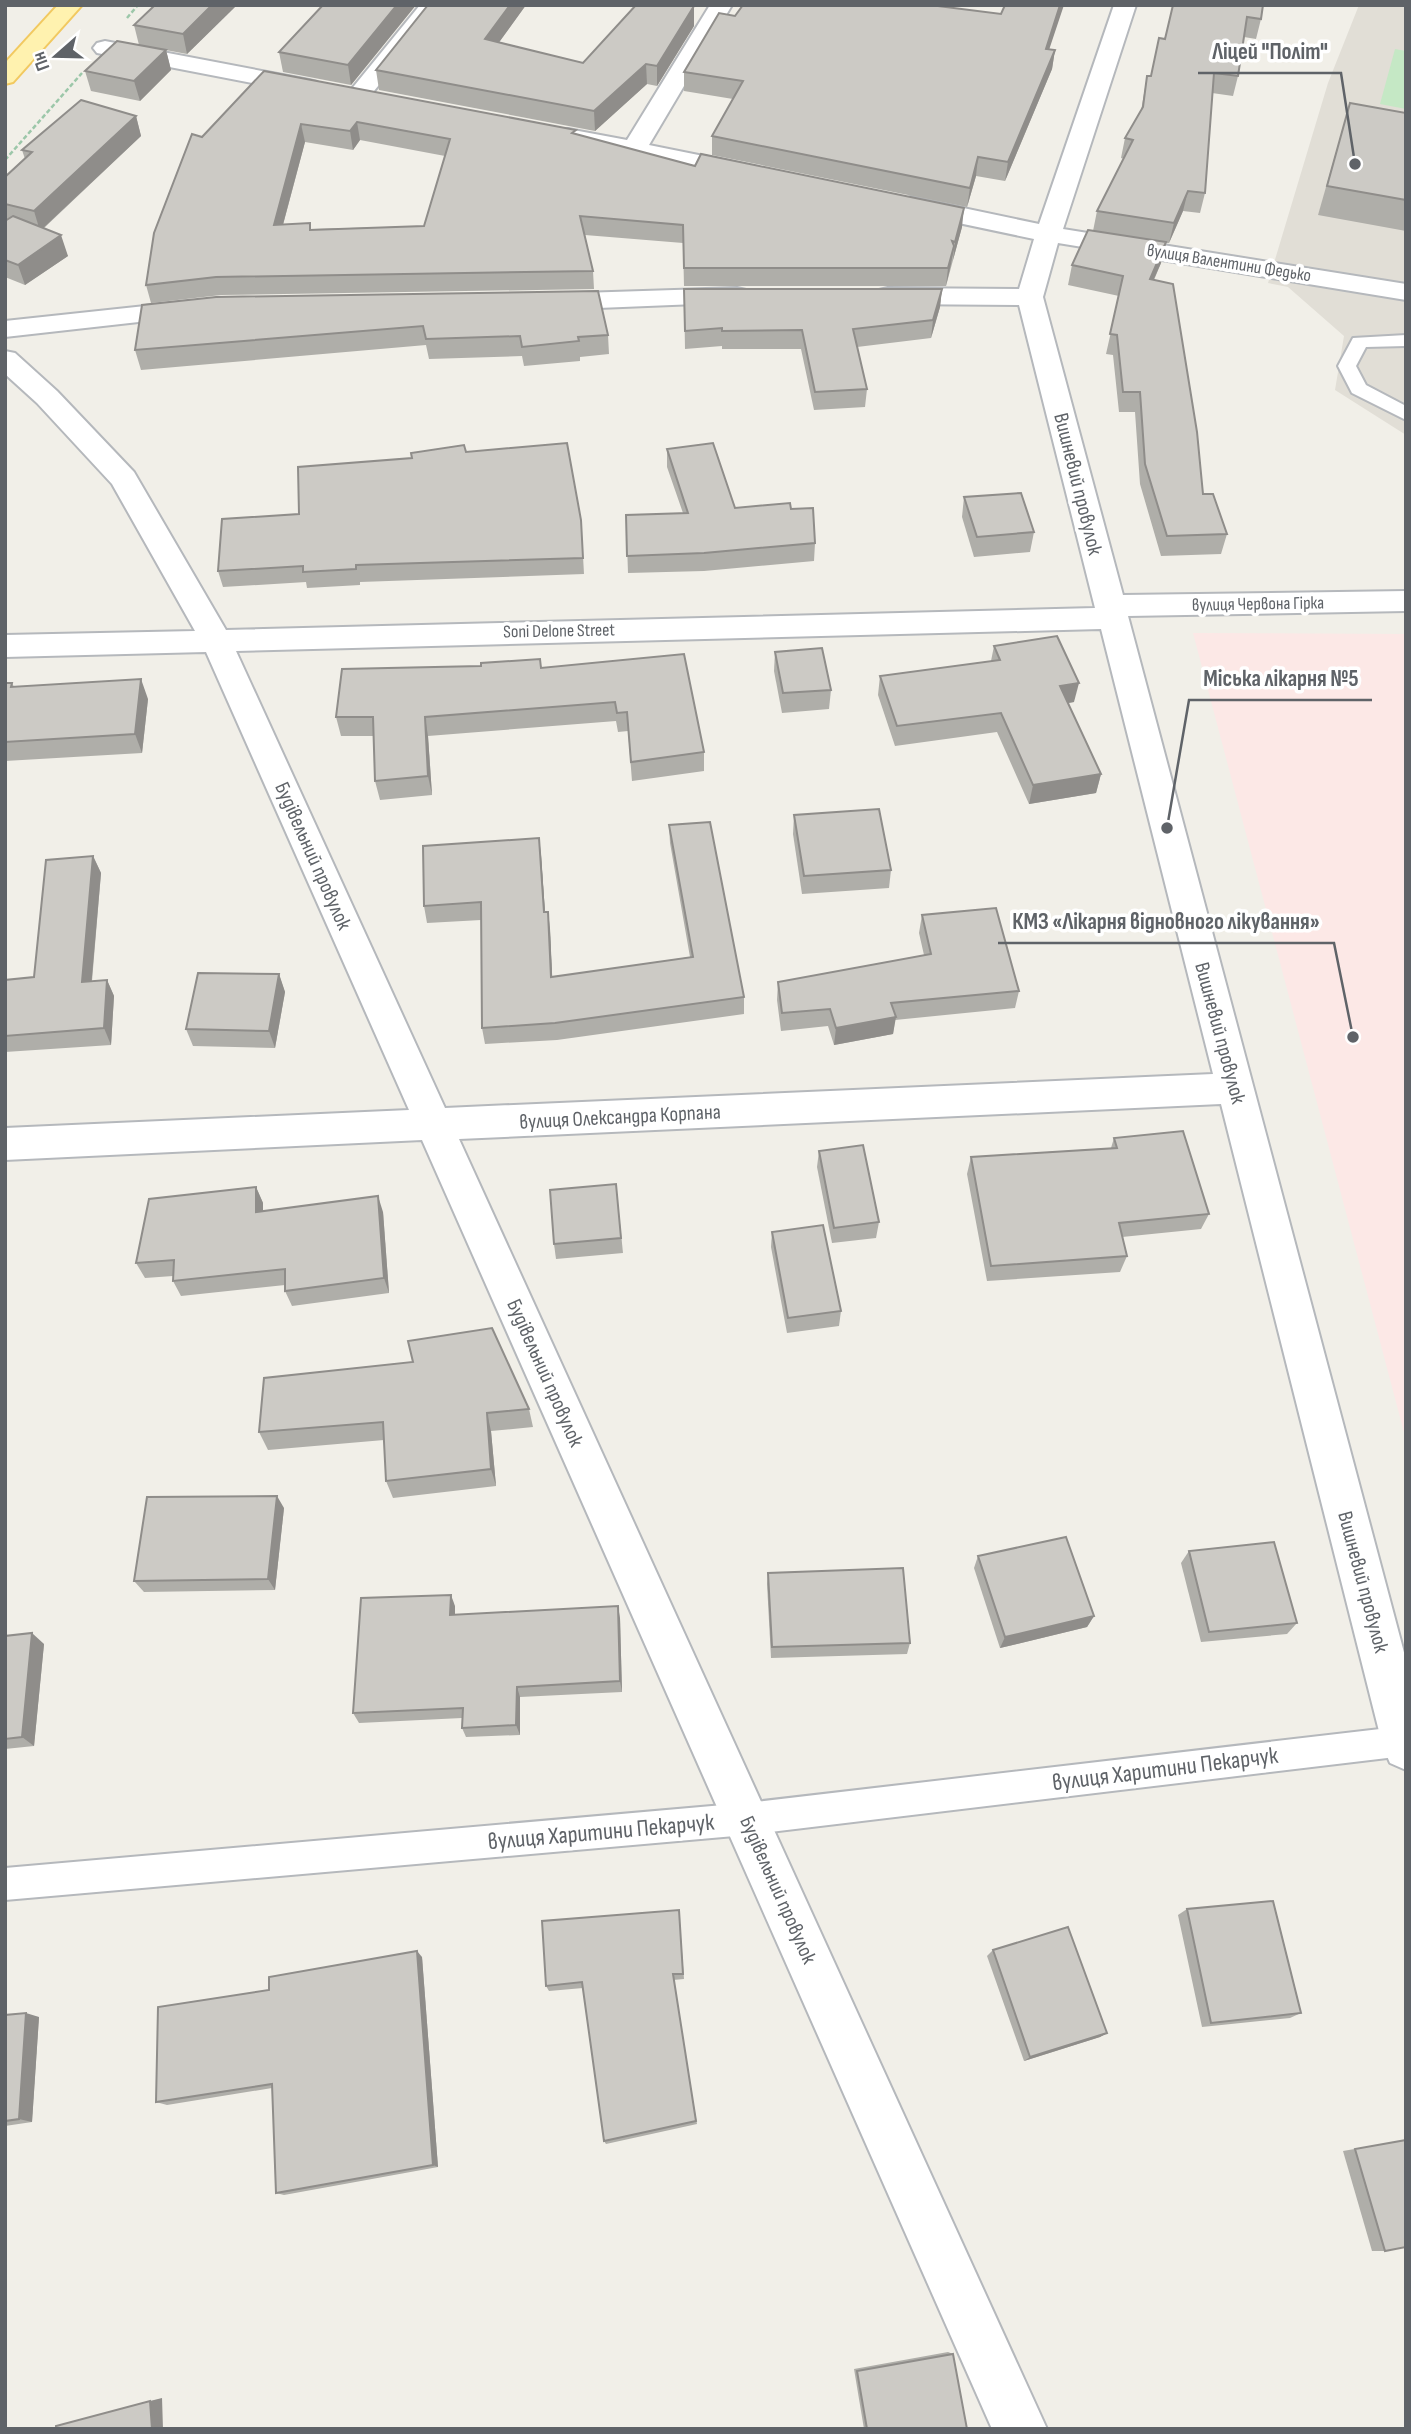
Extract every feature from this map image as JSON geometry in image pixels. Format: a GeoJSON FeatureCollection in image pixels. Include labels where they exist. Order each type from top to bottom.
{"type":"FeatureCollection","features":[{"type":"Feature","properties":{"kind":"main road"},"geometry":{"type":"LineString","coordinates":[[5,77],[71,5]]}},
{"type":"Feature","properties":{"kind":"street"},"geometry":{"type":"LineString","coordinates":[[358,96],[432,5]]}},
{"type":"Feature","properties":{"kind":"street"},"geometry":{"type":"LineString","coordinates":[[634,149],[721,5]]}},
{"type":"Feature","properties":{"kind":"street"},"geometry":{"type":"LineString","coordinates":[[868,296],[1030,297],[1048,234],[1125,5]]}},
{"type":"Feature","properties":{"kind":"street"},"geometry":{"type":"LineString","coordinates":[[105,48],[384,101]]}},
{"type":"Feature","properties":{"kind":"street"},"geometry":{"type":"LineString","coordinates":[[542,131],[768,176]]}},
{"type":"Feature","properties":{"kind":"street","name":"вулиця Валентини Федько"},"geometry":{"type":"LineString","coordinates":[[888,201],[1048,234],[1406,292]]}},
{"type":"Feature","properties":{"kind":"street"},"geometry":{"type":"LineString","coordinates":[[525,302],[761,296]]}},
{"type":"Feature","properties":{"kind":"street","name":"Вишневий провулок"},"geometry":{"type":"LineString","coordinates":[[1030,297],[1405,1744]]}},
{"type":"Feature","properties":{"kind":"street"},"geometry":{"type":"LineString","coordinates":[[5,329],[221,306]]}},
{"type":"Feature","properties":{"kind":"street","name":"Будівельний провулок"},"geometry":{"type":"LineString","coordinates":[[5,359],[47,397],[124,479],[216,640],[1020,2429]]}},
{"type":"Feature","properties":{"kind":"street","name":"вулиця Червона Гірка"},"geometry":{"type":"LineString","coordinates":[[1111,612],[1406,601]]}},
{"type":"Feature","properties":{"kind":"street","name":"Soni Delone Street"},"geometry":{"type":"LineString","coordinates":[[5,646],[1111,612]]}},
{"type":"Feature","properties":{"kind":"street","name":"вулиця Олександра Корпана"},"geometry":{"type":"LineString","coordinates":[[5,1144],[1235,1088]]}},
{"type":"Feature","properties":{"kind":"lane"},"geometry":{"type":"LineString","coordinates":[[1406,340],[1360,342],[1347,366],[1359,389],[1406,414]]}},
{"type":"Feature","properties":{"kind":"lane","name":"вулиця Харитини Пекарчук"},"geometry":{"type":"LineString","coordinates":[[5,1884],[746,1819],[1405,1744]]}},
{"type":"Feature","properties":{"kind":"path"},"geometry":{"type":"LineString","coordinates":[[5,160],[105,48]]}},
{"type":"Feature","properties":{"kind":"shaded area"},"geometry":{"type":"Polygon","coordinates":[[[1359,5],[1406,5],[1406,435],[1335,390],[1344,336],[1288,287],[1268,283],[1328,83],[1359,5]]]}},
{"type":"Feature","properties":{"kind":"shaded area"},"geometry":{"type":"Polygon","coordinates":[[[1193,633],[1406,634],[1406,1440],[1193,633]]]}},
{"type":"Feature","properties":{"kind":"green space"},"geometry":{"type":"Polygon","coordinates":[[[1395,49],[1406,51],[1406,109],[1380,104],[1395,49]]]}},
{"type":"Feature","properties":{"kind":"building"},"geometry":{"type":"Polygon","coordinates":[[[155,5],[212,5],[183,34],[134,25],[155,5]]]}},
{"type":"Feature","properties":{"kind":"building"},"geometry":{"type":"Polygon","coordinates":[[[323,5],[397,5],[348,65],[279,52],[323,5]]]}},
{"type":"Feature","properties":{"kind":"building"},"geometry":{"type":"Polygon","coordinates":[[[428,5],[510,5],[485,39],[583,63],[636,5],[694,6],[657,66],[646,64],[594,111],[376,70],[428,5]]]}},
{"type":"Feature","properties":{"kind":"building"},"geometry":{"type":"Polygon","coordinates":[[[743,5],[930,5],[1001,14],[1005,5],[1060,5],[1046,49],[1055,50],[1008,162],[978,157],[970,188],[712,136],[743,81],[684,72],[719,13],[735,16],[743,5]]]}},
{"type":"Feature","properties":{"kind":"building"},"geometry":{"type":"Polygon","coordinates":[[[1173,5],[1263,5],[1261,19],[1247,17],[1238,76],[1214,73],[1205,193],[1188,191],[1174,223],[1097,211],[1133,140],[1125,138],[1143,107],[1147,76],[1151,76],[1159,38],[1165,39],[1173,5]]]}},
{"type":"Feature","properties":{"kind":"building"},"geometry":{"type":"Polygon","coordinates":[[[117,41],[166,50],[134,81],[85,71],[117,41]]]}},
{"type":"Feature","properties":{"kind":"building"},"geometry":{"type":"Polygon","coordinates":[[[264,71],[576,130],[572,133],[695,166],[701,154],[964,208],[955,242],[952,241],[954,246],[948,268],[684,268],[683,225],[580,216],[593,271],[216,277],[146,285],[154,233],[192,134],[202,137],[264,71]],[[357,122],[350,131],[301,124],[274,225],[310,223],[310,230],[424,226],[450,139],[357,122]]]}},
{"type":"Feature","properties":{"kind":"building"},"geometry":{"type":"Polygon","coordinates":[[[81,100],[136,116],[34,211],[5,204],[5,177],[32,152],[22,150],[81,100]]]}},
{"type":"Feature","properties":{"kind":"building"},"geometry":{"type":"Polygon","coordinates":[[[1350,103],[1406,113],[1406,200],[1327,186],[1350,103]]]}},
{"type":"Feature","properties":{"kind":"building"},"geometry":{"type":"Polygon","coordinates":[[[13,216],[61,235],[18,265],[5,260],[5,221],[13,216]]]}},
{"type":"Feature","properties":{"kind":"building"},"geometry":{"type":"Polygon","coordinates":[[[1088,230],[1166,242],[1150,279],[1173,284],[1197,432],[1203,494],[1213,494],[1227,534],[1167,536],[1145,464],[1140,392],[1123,392],[1117,335],[1110,334],[1123,276],[1072,265],[1088,230]]]}},
{"type":"Feature","properties":{"kind":"building"},"geometry":{"type":"Polygon","coordinates":[[[684,289],[942,289],[933,320],[853,329],[867,389],[815,392],[802,330],[722,331],[722,328],[685,331],[684,289]]]}},
{"type":"Feature","properties":{"kind":"building"},"geometry":{"type":"Polygon","coordinates":[[[598,291],[608,335],[578,337],[579,341],[522,347],[520,336],[426,339],[423,326],[135,350],[142,305],[216,297],[598,291]]]}},
{"type":"Feature","properties":{"kind":"building"},"geometry":{"type":"Polygon","coordinates":[[[567,443],[581,520],[583,558],[356,565],[356,569],[303,572],[303,566],[218,571],[222,519],[299,514],[298,467],[412,458],[411,453],[464,445],[466,452],[567,443]]]}},
{"type":"Feature","properties":{"kind":"building"},"geometry":{"type":"Polygon","coordinates":[[[713,443],[735,508],[790,503],[791,509],[813,508],[815,543],[704,553],[627,556],[626,515],[688,513],[667,449],[713,443]]]}},
{"type":"Feature","properties":{"kind":"building"},"geometry":{"type":"Polygon","coordinates":[[[1021,493],[1034,532],[977,537],[964,497],[1021,493]]]}},
{"type":"Feature","properties":{"kind":"building"},"geometry":{"type":"Polygon","coordinates":[[[1057,636],[1079,683],[1060,686],[1101,774],[1033,785],[1001,713],[897,726],[880,676],[1000,660],[994,646],[1057,636]]]}},
{"type":"Feature","properties":{"kind":"building"},"geometry":{"type":"Polygon","coordinates":[[[822,648],[831,690],[783,693],[775,652],[822,648]]]}},
{"type":"Feature","properties":{"kind":"building"},"geometry":{"type":"Polygon","coordinates":[[[684,654],[704,752],[631,762],[627,712],[617,713],[615,702],[425,717],[428,776],[375,781],[373,717],[336,717],[342,669],[481,666],[481,663],[540,659],[541,668],[684,654]]]}},
{"type":"Feature","properties":{"kind":"building"},"geometry":{"type":"Polygon","coordinates":[[[141,679],[135,734],[5,742],[5,683],[12,683],[11,687],[141,679]]]}},
{"type":"Feature","properties":{"kind":"building"},"geometry":{"type":"Polygon","coordinates":[[[879,809],[891,870],[804,876],[794,815],[879,809]]]}},
{"type":"Feature","properties":{"kind":"building"},"geometry":{"type":"Polygon","coordinates":[[[710,822],[744,997],[555,1023],[482,1028],[481,902],[424,906],[423,846],[539,838],[544,912],[548,912],[551,977],[693,957],[669,825],[710,822]]]}},
{"type":"Feature","properties":{"kind":"building"},"geometry":{"type":"Polygon","coordinates":[[[93,856],[82,982],[107,980],[104,1028],[5,1036],[5,980],[34,977],[46,860],[93,856]]]}},
{"type":"Feature","properties":{"kind":"building"},"geometry":{"type":"Polygon","coordinates":[[[996,908],[1019,991],[891,1003],[896,1017],[836,1028],[830,1009],[782,1013],[778,982],[931,954],[922,915],[996,908]]]}},
{"type":"Feature","properties":{"kind":"building"},"geometry":{"type":"Polygon","coordinates":[[[198,973],[279,974],[269,1031],[186,1029],[198,973]]]}},
{"type":"Feature","properties":{"kind":"building"},"geometry":{"type":"Polygon","coordinates":[[[1183,1131],[1209,1214],[1119,1223],[1127,1256],[991,1266],[971,1157],[1117,1148],[1114,1138],[1183,1131]]]}},
{"type":"Feature","properties":{"kind":"building"},"geometry":{"type":"Polygon","coordinates":[[[863,1145],[879,1222],[834,1228],[819,1151],[863,1145]]]}},
{"type":"Feature","properties":{"kind":"building"},"geometry":{"type":"Polygon","coordinates":[[[616,1184],[621,1238],[554,1244],[550,1190],[616,1184]]]}},
{"type":"Feature","properties":{"kind":"building"},"geometry":{"type":"Polygon","coordinates":[[[256,1187],[256,1212],[378,1196],[384,1278],[285,1291],[285,1269],[173,1281],[174,1260],[136,1263],[149,1199],[256,1187]]]}},
{"type":"Feature","properties":{"kind":"building"},"geometry":{"type":"Polygon","coordinates":[[[823,1225],[841,1311],[788,1318],[772,1232],[823,1225]]]}},
{"type":"Feature","properties":{"kind":"building"},"geometry":{"type":"Polygon","coordinates":[[[492,1328],[529,1409],[487,1413],[491,1469],[386,1481],[383,1422],[259,1432],[264,1378],[413,1362],[408,1341],[492,1328]]]}},
{"type":"Feature","properties":{"kind":"building"},"geometry":{"type":"Polygon","coordinates":[[[277,1496],[268,1579],[134,1581],[147,1497],[277,1496]]]}},
{"type":"Feature","properties":{"kind":"building"},"geometry":{"type":"Polygon","coordinates":[[[1066,1537],[1094,1616],[1005,1637],[978,1556],[1066,1537]]]}},
{"type":"Feature","properties":{"kind":"building"},"geometry":{"type":"Polygon","coordinates":[[[1274,1542],[1297,1623],[1209,1632],[1189,1551],[1274,1542]]]}},
{"type":"Feature","properties":{"kind":"building"},"geometry":{"type":"Polygon","coordinates":[[[903,1568],[910,1643],[772,1647],[768,1573],[903,1568]]]}},
{"type":"Feature","properties":{"kind":"building"},"geometry":{"type":"Polygon","coordinates":[[[451,1595],[450,1615],[618,1606],[620,1681],[517,1687],[516,1725],[462,1728],[463,1708],[353,1713],[361,1598],[451,1595]]]}},
{"type":"Feature","properties":{"kind":"building"},"geometry":{"type":"Polygon","coordinates":[[[32,1633],[22,1737],[5,1739],[5,1636],[32,1633]]]}},
{"type":"Feature","properties":{"kind":"building"},"geometry":{"type":"Polygon","coordinates":[[[1273,1901],[1301,2013],[1211,2023],[1187,1909],[1273,1901]]]}},
{"type":"Feature","properties":{"kind":"building"},"geometry":{"type":"Polygon","coordinates":[[[679,1910],[683,1974],[673,1974],[696,2121],[604,2141],[582,1982],[546,1986],[542,1921],[679,1910]]]}},
{"type":"Feature","properties":{"kind":"building"},"geometry":{"type":"Polygon","coordinates":[[[1068,1927],[1107,2033],[1030,2057],[993,1950],[1068,1927]]]}},
{"type":"Feature","properties":{"kind":"building"},"geometry":{"type":"Polygon","coordinates":[[[417,1951],[433,2165],[276,2193],[272,2084],[156,2102],[158,2007],[269,1990],[269,1977],[417,1951]]]}},
{"type":"Feature","properties":{"kind":"building"},"geometry":{"type":"Polygon","coordinates":[[[26,2013],[19,2119],[5,2121],[5,2015],[26,2013]]]}},
{"type":"Feature","properties":{"kind":"building"},"geometry":{"type":"Polygon","coordinates":[[[1406,2140],[1406,2247],[1385,2251],[1355,2149],[1406,2140]]]}},
{"type":"Feature","properties":{"kind":"building"},"geometry":{"type":"Polygon","coordinates":[[[953,2354],[967,2429],[867,2429],[857,2371],[953,2354]]]}},
{"type":"Feature","properties":{"kind":"building"},"geometry":{"type":"Polygon","coordinates":[[[150,2401],[152,2429],[56,2429],[56,2426],[150,2401]]]}},
{"type":"Feature","properties":{"kind":"place","name":"Ліцей \"Політ\""},"geometry":{"type":"Point","coordinates":[1355,164]}},
{"type":"Feature","properties":{"kind":"place","name":"Міська лікарня №5"},"geometry":{"type":"Point","coordinates":[1167,828]}},
{"type":"Feature","properties":{"kind":"place","name":"КМЗ «Лікарня відновного лікування»"},"geometry":{"type":"Point","coordinates":[1353,1037]}}]}
